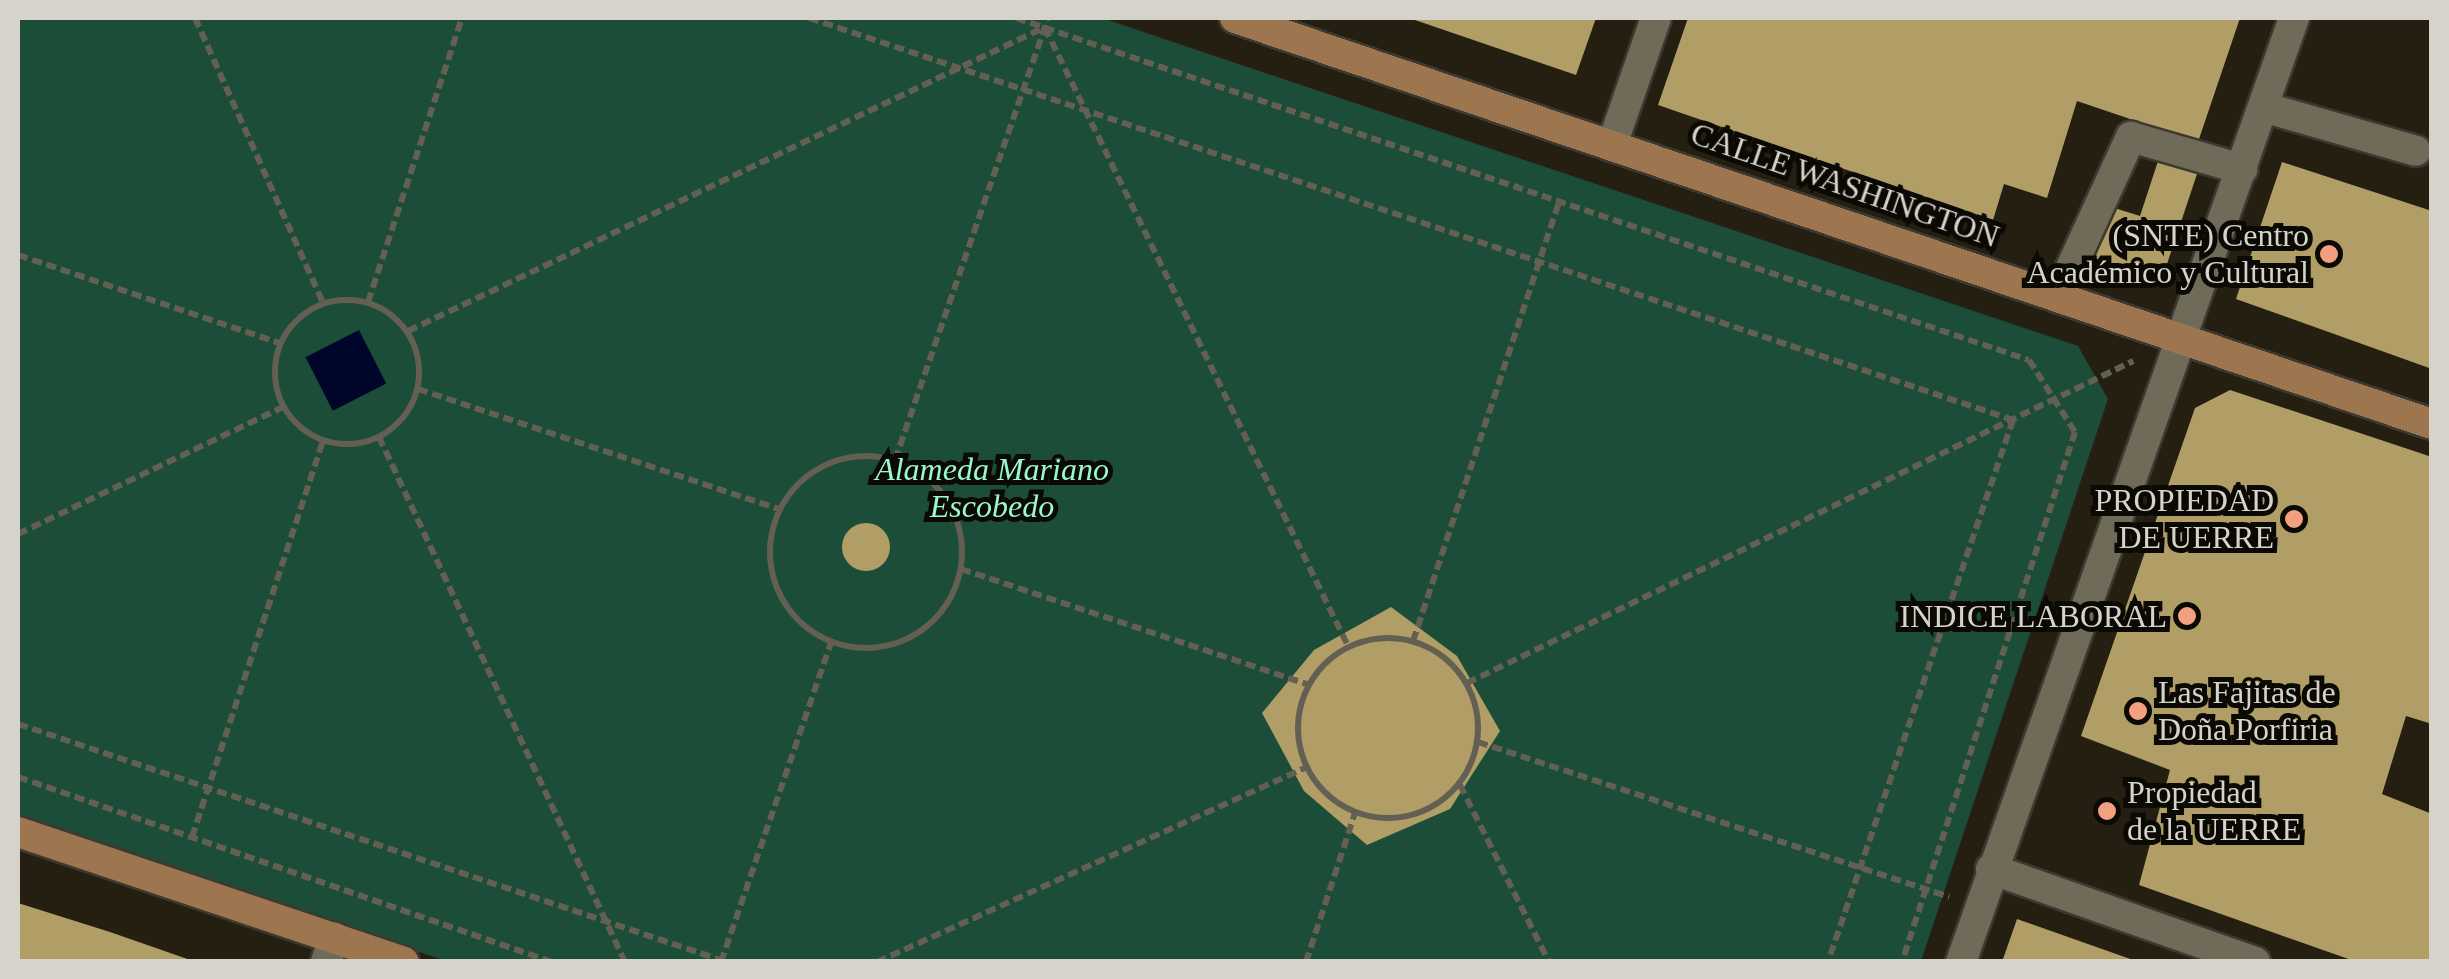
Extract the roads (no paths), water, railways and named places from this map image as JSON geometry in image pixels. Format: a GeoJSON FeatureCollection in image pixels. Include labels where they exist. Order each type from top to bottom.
{"type":"FeatureCollection","features":[{"type":"Feature","properties":{"kind":"main road","name":"CALLE WASHINGTON"},"geometry":{"type":"LineString","coordinates":[[1235,18],[1614,142],[2432,424]]}},
{"type":"Feature","properties":{"kind":"main road"},"geometry":{"type":"LineString","coordinates":[[18,832],[330,949],[404,962]]}},
{"type":"Feature","properties":{"kind":"street"},"geometry":{"type":"LineString","coordinates":[[1614,142],[1656,18]]}},
{"type":"Feature","properties":{"kind":"street"},"geometry":{"type":"LineString","coordinates":[[1961,962],[2294,18]]}},
{"type":"Feature","properties":{"kind":"street"},"geometry":{"type":"LineString","coordinates":[[2263,107],[2416,150]]}},
{"type":"Feature","properties":{"kind":"street"},"geometry":{"type":"LineString","coordinates":[[2059,294],[2131,138],[2242,169]]}},
{"type":"Feature","properties":{"kind":"street"},"geometry":{"type":"LineString","coordinates":[[1991,870],[2255,962]]}},
{"type":"Feature","properties":{"kind":"water"},"geometry":{"type":"Polygon","coordinates":[[[359,330],[386,383],[333,411],[306,357],[359,330]]]}},
{"type":"Feature","properties":{"kind":"place","name":"(SNTE) Centro Académico y Cultural"},"geometry":{"type":"Point","coordinates":[2329,254]}},
{"type":"Feature","properties":{"kind":"place","name":"PROPIEDAD DE UERRE"},"geometry":{"type":"Point","coordinates":[2294,519]}},
{"type":"Feature","properties":{"kind":"place","name":"INDICE LABORAL"},"geometry":{"type":"Point","coordinates":[2187,616]}},
{"type":"Feature","properties":{"kind":"place","name":"Las Fajitas de Doña Porfiria"},"geometry":{"type":"Point","coordinates":[2138,711]}},
{"type":"Feature","properties":{"kind":"place","name":"Propiedad de la UERRE"},"geometry":{"type":"Point","coordinates":[2107,811]}},
{"type":"Feature","properties":{"kind":"park label","name":"Alameda Mariano Escobedo"},"geometry":{"type":"Point","coordinates":[992,488]}}]}
